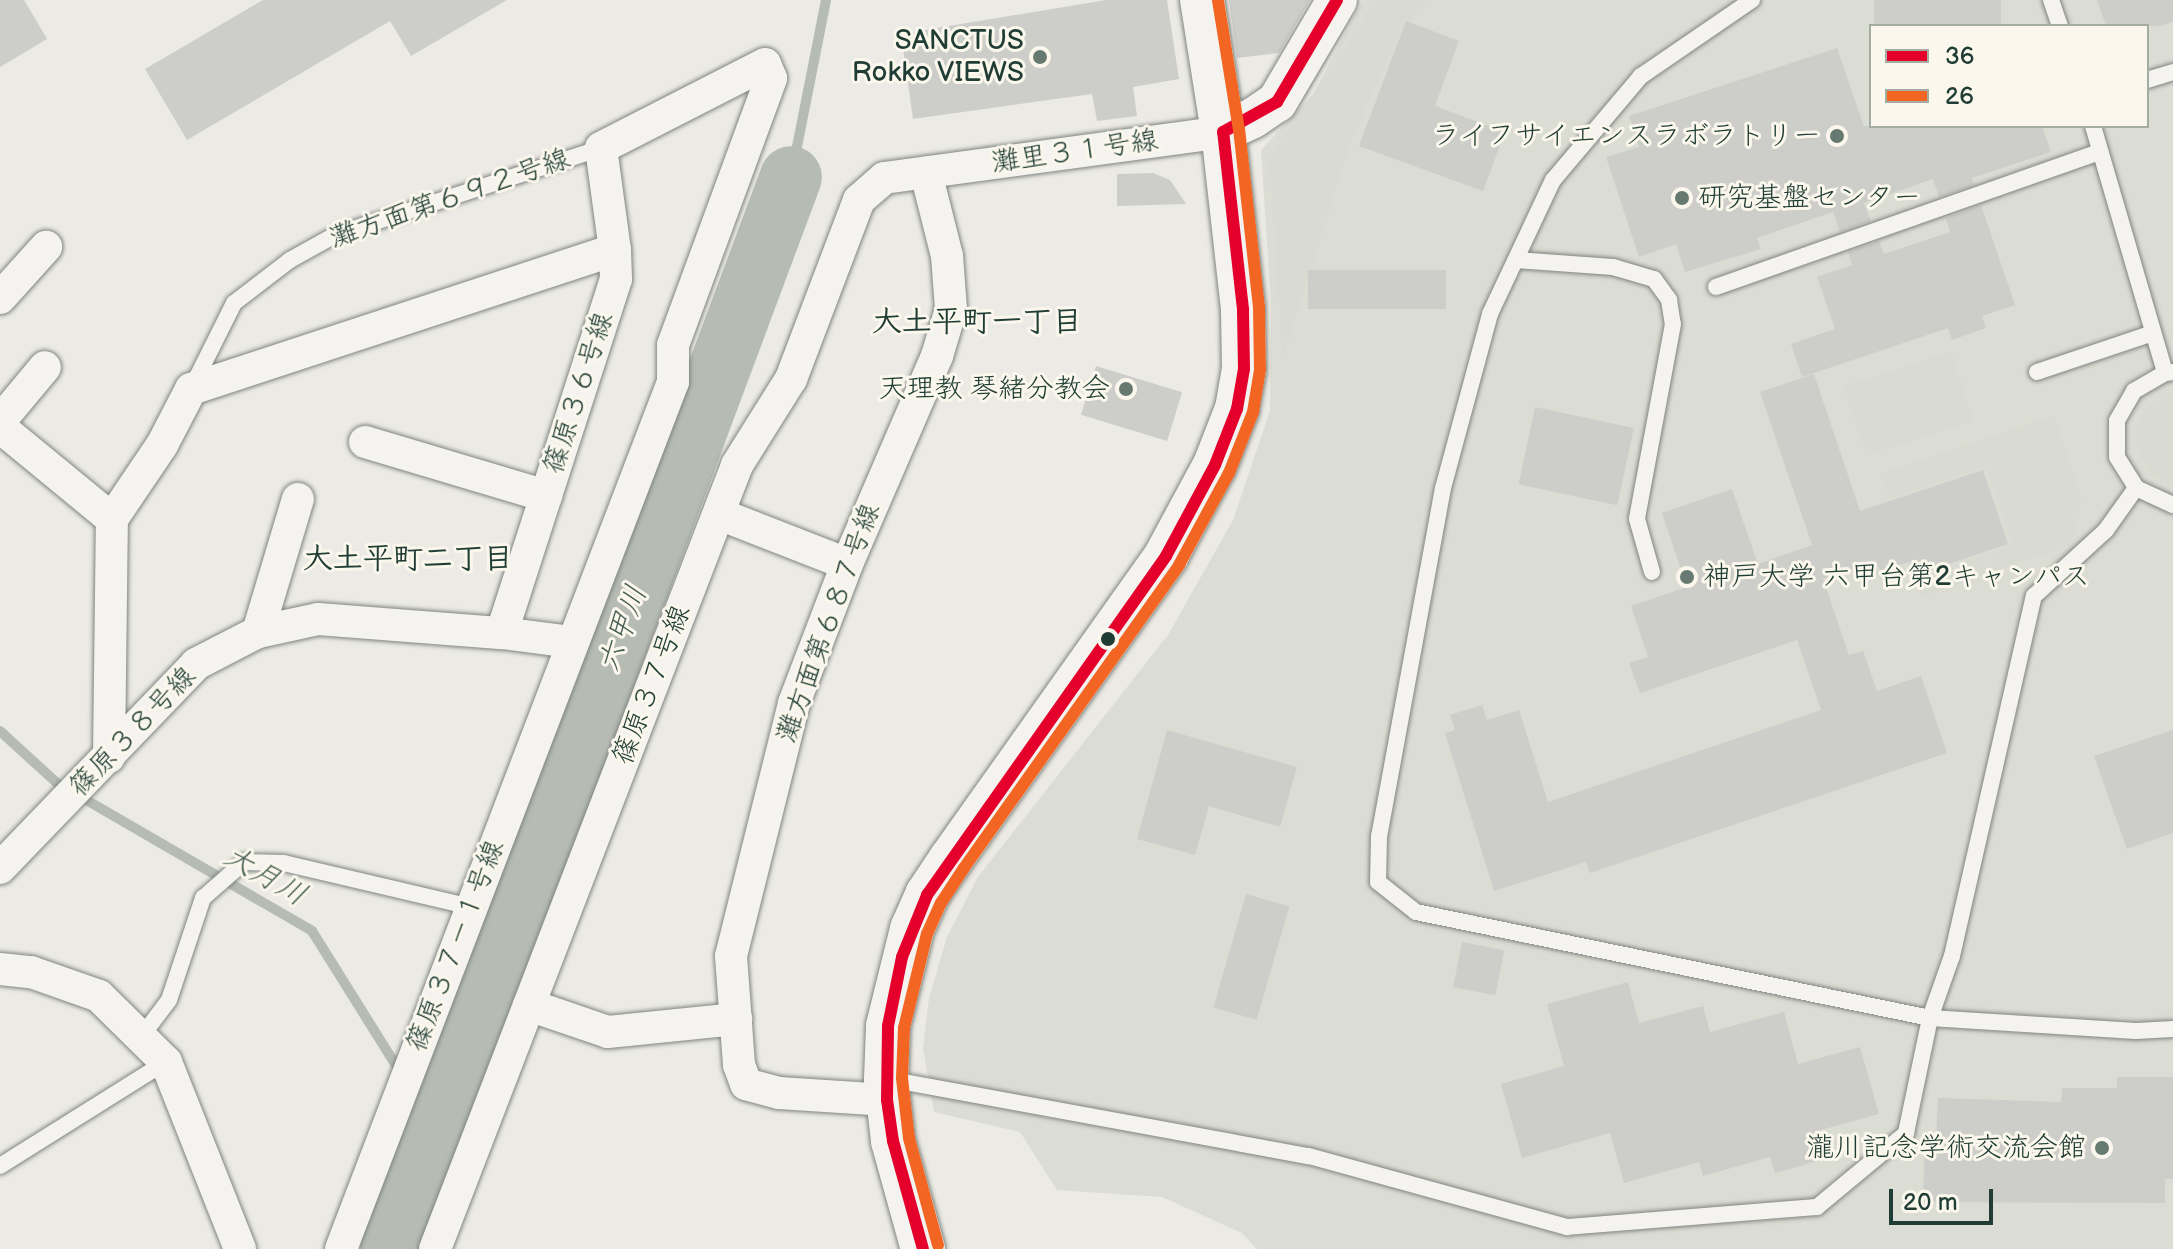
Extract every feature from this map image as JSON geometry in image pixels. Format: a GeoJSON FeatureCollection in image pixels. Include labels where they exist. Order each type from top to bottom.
{"type":"FeatureCollection","features":[{"type":"Feature","properties":{"kind":"main road"},"geometry":{"type":"LineString","coordinates":[[921,1248],[893,1141],[886,1089],[888,1026],[895,987],[912,929],[927,895],[1166,556],[1215,465],[1237,409],[1244,369],[1243,309],[1223,132],[1202,0]]}},
{"type":"Feature","properties":{"kind":"street"},"geometry":{"type":"LineString","coordinates":[[1223,132],[1277,102],[1337,0]]}},
{"type":"Feature","properties":{"kind":"street","name":"灘方面第６９２号線"},"geometry":{"type":"LineString","coordinates":[[601,148],[765,64]]}},
{"type":"Feature","properties":{"kind":"street","name":"篠原３７－１号線"},"geometry":{"type":"LineString","coordinates":[[341,1249],[673,382],[673,345],[771,78],[765,64]]}},
{"type":"Feature","properties":{"kind":"street","name":"灘里３１号線"},"geometry":{"type":"LineString","coordinates":[[926,173],[1223,132]]}},
{"type":"Feature","properties":{"kind":"street","name":"篠原３６号線"},"geometry":{"type":"LineString","coordinates":[[502,633],[616,279],[601,148]]}},
{"type":"Feature","properties":{"kind":"street","name":"篠原３７号線"},"geometry":{"type":"LineString","coordinates":[[435,1249],[737,465],[791,379],[859,200],[884,178],[926,173]]}},
{"type":"Feature","properties":{"kind":"street","name":"灘方面第６８７号線"},"geometry":{"type":"LineString","coordinates":[[886,1089],[779,1093],[746,1084],[739,1065],[731,956],[794,703],[847,564],[937,356],[951,309],[947,256],[926,173]]}},
{"type":"Feature","properties":{"kind":"street"},"geometry":{"type":"LineString","coordinates":[[0,298],[46,247]]}},
{"type":"Feature","properties":{"kind":"street"},"geometry":{"type":"LineString","coordinates":[[191,389],[615,250]]}},
{"type":"Feature","properties":{"kind":"street"},"geometry":{"type":"LineString","coordinates":[[45,367],[0,424],[112,519],[109,757]]}},
{"type":"Feature","properties":{"kind":"street","name":"灘方面第６９２号線"},"geometry":{"type":"LineString","coordinates":[[112,519],[162,445],[191,389]]}},
{"type":"Feature","properties":{"kind":"street"},"geometry":{"type":"LineString","coordinates":[[365,442],[546,496]]}},
{"type":"Feature","properties":{"kind":"street"},"geometry":{"type":"LineString","coordinates":[[258,632],[298,499]]}},
{"type":"Feature","properties":{"kind":"street"},"geometry":{"type":"LineString","coordinates":[[719,514],[847,564]]}},
{"type":"Feature","properties":{"kind":"street","name":"篠原３８号線"},"geometry":{"type":"LineString","coordinates":[[0,868],[196,664],[258,632],[318,619],[502,633],[572,642]]}},
{"type":"Feature","properties":{"kind":"street"},"geometry":{"type":"LineString","coordinates":[[0,969],[31,972],[99,996],[166,1062],[240,1249]]}},
{"type":"Feature","properties":{"kind":"street"},"geometry":{"type":"LineString","coordinates":[[529,1005],[608,1032],[736,1019]]}},
{"type":"Feature","properties":{"kind":"lane"},"geometry":{"type":"LineString","coordinates":[[1752,0],[1641,76],[1553,180],[1490,314],[1443,488],[1379,836],[1378,882],[1416,912],[1930,1018],[2136,1031],[2173,1029]]}},
{"type":"Feature","properties":{"kind":"lane"},"geometry":{"type":"LineString","coordinates":[[2051,0],[2059,24]]}},
{"type":"Feature","properties":{"kind":"lane"},"geometry":{"type":"LineString","coordinates":[[2149,79],[2173,72]]}},
{"type":"Feature","properties":{"kind":"lane"},"geometry":{"type":"LineString","coordinates":[[2094,128],[2153,333],[2169,372],[2134,391],[2117,421],[2117,457],[2136,488],[2173,505]]}},
{"type":"Feature","properties":{"kind":"lane","name":"灘方面第６９２号線"},"geometry":{"type":"LineString","coordinates":[[191,389],[234,303],[290,260],[335,235],[601,148]]}},
{"type":"Feature","properties":{"kind":"lane"},"geometry":{"type":"LineString","coordinates":[[1716,287],[2100,152]]}},
{"type":"Feature","properties":{"kind":"lane"},"geometry":{"type":"LineString","coordinates":[[1516,260],[1613,267],[1654,279],[1669,300],[1673,324],[1637,519],[1652,572]]}},
{"type":"Feature","properties":{"kind":"lane"},"geometry":{"type":"LineString","coordinates":[[2037,372],[2153,333]]}},
{"type":"Feature","properties":{"kind":"lane"},"geometry":{"type":"LineString","coordinates":[[886,1089],[1309,1156],[1567,1227],[1817,1207],[1906,1133],[1930,1018],[1952,956],[2034,596],[2106,530],[2136,488]]}},
{"type":"Feature","properties":{"kind":"lane"},"geometry":{"type":"LineString","coordinates":[[141,1037],[169,1000],[206,896],[244,862],[284,863],[471,907]]}},
{"type":"Feature","properties":{"kind":"lane"},"geometry":{"type":"LineString","coordinates":[[0,1166],[166,1062]]}},
{"type":"Feature","properties":{"kind":"shaded area","name":"神戸大学 六甲台第2キャンパス"},"geometry":{"type":"Polygon","coordinates":[[[1363,0],[2173,0],[2173,1249],[1257,1249],[1242,1233],[1162,1197],[1057,1190],[1020,1132],[934,1112],[923,1048],[929,998],[947,937],[978,877],[1168,635],[1233,520],[1270,411],[1271,304],[1261,150],[1313,94],[1363,0]]]}},
{"type":"Feature","properties":{"kind":"shaded area"},"geometry":{"type":"Polygon","coordinates":[[[1377,0],[1428,0],[1400,31],[1349,147],[1283,359],[1269,159],[1377,0]]]}},
{"type":"Feature","properties":{"kind":"shaded area"},"geometry":{"type":"Polygon","coordinates":[[[1951,351],[1974,420],[1866,455],[1844,386],[1951,351]]]}},
{"type":"Feature","properties":{"kind":"shaded area"},"geometry":{"type":"Polygon","coordinates":[[[2173,394],[2173,484],[2153,475],[2140,460],[2135,441],[2138,422],[2149,405],[2173,394]]]}},
{"type":"Feature","properties":{"kind":"shaded area"},"geometry":{"type":"Polygon","coordinates":[[[2054,415],[2082,499],[2074,536],[2063,548],[1922,596],[1916,578],[2013,545],[1986,467],[1889,499],[1880,473],[2054,415]]]}},
{"type":"Feature","properties":{"kind":"building"},"geometry":{"type":"Polygon","coordinates":[[[0,0],[24,0],[47,39],[0,67],[0,0]]]}},
{"type":"Feature","properties":{"kind":"building"},"geometry":{"type":"Polygon","coordinates":[[[263,0],[507,0],[411,56],[390,21],[187,140],[145,69],[263,0]]]}},
{"type":"Feature","properties":{"kind":"building","name":"SANCTUS Rokko VIEWS"},"geometry":{"type":"Polygon","coordinates":[[[1106,0],[1167,0],[1179,79],[1133,87],[1137,116],[1097,121],[1092,94],[913,119],[901,34],[1106,0]]]}},
{"type":"Feature","properties":{"kind":"building"},"geometry":{"type":"Polygon","coordinates":[[[1229,0],[1310,0],[1279,53],[1237,58],[1229,0]]]}},
{"type":"Feature","properties":{"kind":"building"},"geometry":{"type":"Polygon","coordinates":[[[1874,0],[2001,0],[2001,24],[1874,24],[1874,0]]]}},
{"type":"Feature","properties":{"kind":"building"},"geometry":{"type":"Polygon","coordinates":[[[2097,0],[2173,0],[2173,22],[2160,26],[2105,24],[2097,0]]]}},
{"type":"Feature","properties":{"kind":"building"},"geometry":{"type":"Polygon","coordinates":[[[1406,21],[1459,41],[1435,106],[1505,132],[1483,191],[1359,146],[1406,21]]]}},
{"type":"Feature","properties":{"kind":"building"},"geometry":{"type":"Polygon","coordinates":[[[1837,48],[1864,126],[2043,128],[2051,152],[1972,178],[1974,185],[1939,197],[1933,179],[1864,203],[1871,221],[1840,232],[1833,212],[1757,238],[1761,249],[1685,272],[1676,244],[1639,257],[1606,157],[1639,147],[1629,116],[1837,48]]]}},
{"type":"Feature","properties":{"kind":"building"},"geometry":{"type":"Polygon","coordinates":[[[1153,173],[1170,180],[1186,204],[1117,206],[1117,174],[1153,173]]]}},
{"type":"Feature","properties":{"kind":"building"},"geometry":{"type":"Polygon","coordinates":[[[1981,205],[2015,305],[1982,316],[1986,328],[1952,340],[1948,328],[1802,377],[1791,344],[1835,329],[1817,277],[1852,265],[1848,252],[1879,241],[1884,254],[1950,232],[1946,218],[1981,205]]]}},
{"type":"Feature","properties":{"kind":"building"},"geometry":{"type":"Polygon","coordinates":[[[1308,270],[1446,270],[1446,309],[1308,309],[1308,270]]]}},
{"type":"Feature","properties":{"kind":"building"},"geometry":{"type":"Polygon","coordinates":[[[1096,366],[1182,392],[1167,441],[1081,415],[1096,366]]]}},
{"type":"Feature","properties":{"kind":"building"},"geometry":{"type":"Polygon","coordinates":[[[1814,374],[1860,511],[1983,470],[2008,544],[1913,576],[1909,562],[1880,571],[1876,561],[1823,579],[1849,655],[1863,651],[1877,691],[1921,676],[1947,753],[1590,873],[1586,862],[1494,891],[1445,733],[1455,730],[1450,715],[1482,705],[1487,720],[1519,710],[1548,802],[1821,710],[1797,640],[1640,693],[1629,663],[1648,657],[1631,606],[1687,587],[1662,513],[1732,489],[1758,564],[1812,545],[1760,392],[1814,374]]]}},
{"type":"Feature","properties":{"kind":"building"},"geometry":{"type":"Polygon","coordinates":[[[1535,407],[1634,428],[1617,505],[1519,484],[1535,407]]]}},
{"type":"Feature","properties":{"kind":"building"},"geometry":{"type":"Polygon","coordinates":[[[1167,730],[1297,767],[1280,827],[1209,806],[1195,855],[1137,839],[1167,730]]]}},
{"type":"Feature","properties":{"kind":"building"},"geometry":{"type":"Polygon","coordinates":[[[2173,730],[2173,833],[2127,849],[2094,756],[2173,730]]]}},
{"type":"Feature","properties":{"kind":"building"},"geometry":{"type":"Polygon","coordinates":[[[1246,894],[1289,906],[1257,1020],[1213,1007],[1246,894]]]}},
{"type":"Feature","properties":{"kind":"building"},"geometry":{"type":"Polygon","coordinates":[[[1462,942],[1504,950],[1495,995],[1453,987],[1462,942]]]}},
{"type":"Feature","properties":{"kind":"building"},"geometry":{"type":"Polygon","coordinates":[[[1628,982],[1639,1023],[1703,1006],[1710,1032],[1784,1012],[1798,1064],[1860,1047],[1879,1114],[1817,1131],[1825,1159],[1775,1173],[1770,1157],[1703,1176],[1699,1162],[1624,1183],[1610,1133],[1522,1158],[1501,1084],[1564,1066],[1547,1004],[1628,982]]]}},
{"type":"Feature","properties":{"kind":"building"},"geometry":{"type":"Polygon","coordinates":[[[2117,1077],[2173,1077],[2173,1179],[2165,1179],[2165,1203],[1923,1202],[1925,1137],[1936,1138],[1938,1098],[2061,1102],[2062,1088],[2117,1088],[2117,1077]]]}},
{"type":"Feature","properties":{"kind":"waterway","name":"六甲川"},"geometry":{"type":"LineString","coordinates":[[791,177],[826,0]]}},
{"type":"Feature","properties":{"kind":"waterway","name":"六甲川"},"geometry":{"type":"LineString","coordinates":[[391,1249],[791,177]]}},
{"type":"Feature","properties":{"kind":"waterway","name":"大月川"},"geometry":{"type":"LineString","coordinates":[[0,731],[57,783],[312,931],[402,1075]]}},
{"type":"Feature","properties":{"kind":"waterway","name":"大月川"},"geometry":{"type":"LineString","coordinates":[[410,1089],[437,1132]]}},
{"type":"Feature","properties":{"kind":"transit line","name":"26"},"geometry":{"type":"LineString","coordinates":[[938,1245],[909,1138],[902,1078],[904,1028],[927,934],[941,903],[964,868],[1179,565],[1229,473],[1253,412],[1260,370],[1259,307],[1239,130],[1218,0]]}},
{"type":"Feature","properties":{"kind":"transit line","name":"36"},"geometry":{"type":"LineString","coordinates":[[1223,132],[1277,102],[1337,0]]}},
{"type":"Feature","properties":{"kind":"transit line","name":"36"},"geometry":{"type":"LineString","coordinates":[[923,1249],[893,1141],[887,1100],[888,1026],[902,957],[927,895],[1166,556],[1215,465],[1237,409],[1244,369],[1243,309],[1223,132]]}},
{"type":"Feature","properties":{"kind":"place","name":"SANCTUS Rokko VIEWS"},"geometry":{"type":"Point","coordinates":[1040,57]}},
{"type":"Feature","properties":{"kind":"place","name":"ライフサイエンスラボラトリー"},"geometry":{"type":"Point","coordinates":[1837,136]}},
{"type":"Feature","properties":{"kind":"place","name":"研究基盤センター"},"geometry":{"type":"Point","coordinates":[1682,198]}},
{"type":"Feature","properties":{"kind":"place","name":"天理教 琴緒分教会"},"geometry":{"type":"Point","coordinates":[1126,389]}},
{"type":"Feature","properties":{"kind":"place","name":"神戸大学 六甲台第2キャンパス"},"geometry":{"type":"Point","coordinates":[1687,577]}},
{"type":"Feature","properties":{"kind":"place","name":"瀧川記念学術交流会館"},"geometry":{"type":"Point","coordinates":[2102,1148]}},
{"type":"Feature","properties":{"kind":"district","name":"大土平町一丁目"},"geometry":{"type":"Point","coordinates":[977,322]}},
{"type":"Feature","properties":{"kind":"district","name":"大土平町二丁目"},"geometry":{"type":"Point","coordinates":[408,559]}}]}
